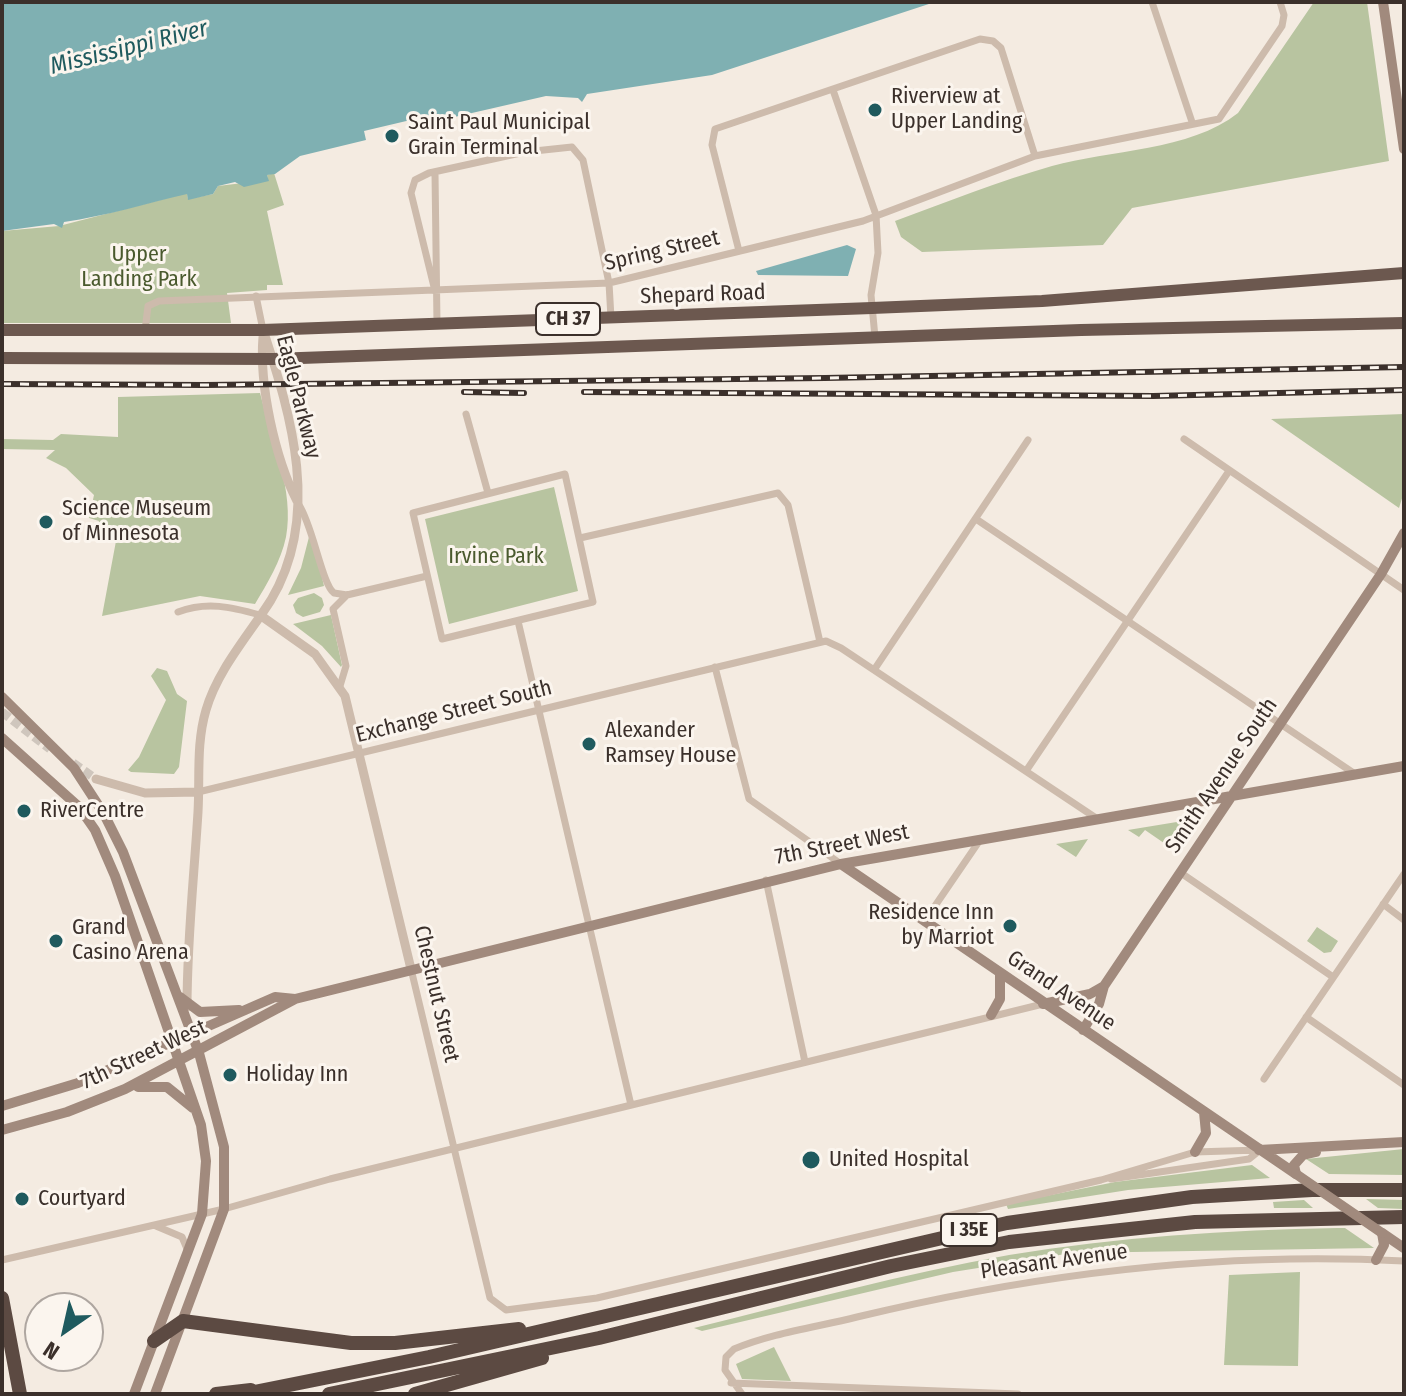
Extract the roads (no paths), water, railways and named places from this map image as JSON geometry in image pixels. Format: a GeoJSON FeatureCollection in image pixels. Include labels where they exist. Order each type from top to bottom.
{"type":"FeatureCollection","features":[{"type":"Feature","properties":{"kind":"highway","name":"Shepard Road"},"geometry":{"type":"LineString","coordinates":[[2,330],[263,330],[872,308],[1042,301],[1404,273]]}},
{"type":"Feature","properties":{"kind":"highway","name":"CH 37"},"geometry":{"type":"LineString","coordinates":[[2,358],[267,359],[1251,324],[1404,323]]}},
{"type":"Feature","properties":{"kind":"highway","name":"I 35E"},"geometry":{"type":"LineString","coordinates":[[244,1394],[543,1329],[901,1245],[1068,1213],[1256,1192],[1404,1190]]}},
{"type":"Feature","properties":{"kind":"highway","name":"I 35E"},"geometry":{"type":"LineString","coordinates":[[329,1394],[599,1338],[891,1266],[1009,1242],[1195,1222],[1404,1217]]}},
{"type":"Feature","properties":{"kind":"highway"},"geometry":{"type":"LineString","coordinates":[[2,1298],[20,1394]]}},
{"type":"Feature","properties":{"kind":"highway"},"geometry":{"type":"LineString","coordinates":[[154,1341],[183,1321],[351,1343],[395,1343],[509,1329],[543,1329]]}},
{"type":"Feature","properties":{"kind":"highway"},"geometry":{"type":"LineString","coordinates":[[415,1394],[515,1367],[599,1338]]}},
{"type":"Feature","properties":{"kind":"highway"},"geometry":{"type":"LineString","coordinates":[[216,1394],[271,1388]]}},
{"type":"Feature","properties":{"kind":"main road"},"geometry":{"type":"LineString","coordinates":[[1383,2],[1404,149]]}},
{"type":"Feature","properties":{"kind":"main road","name":"Smith Avenue South"},"geometry":{"type":"LineString","coordinates":[[1083,1030],[1099,1004],[1104,986],[1381,574],[1404,533]]}},
{"type":"Feature","properties":{"kind":"main road"},"geometry":{"type":"LineString","coordinates":[[2,697],[74,768],[104,814],[123,852],[199,1053],[224,1147],[224,1209],[157,1390]]}},
{"type":"Feature","properties":{"kind":"main road"},"geometry":{"type":"LineString","coordinates":[[2,738],[79,807],[95,830],[115,876],[197,1113],[206,1161],[202,1214],[135,1392]]}},
{"type":"Feature","properties":{"kind":"main road","name":"7th Street West"},"geometry":{"type":"LineString","coordinates":[[2,1130],[67,1112],[125,1089],[199,1053],[295,999],[766,880],[841,864],[1404,766]]}},
{"type":"Feature","properties":{"kind":"main road","name":"Grand Avenue"},"geometry":{"type":"LineString","coordinates":[[841,864],[1404,1248]]}},
{"type":"Feature","properties":{"kind":"main road"},"geometry":{"type":"LineString","coordinates":[[991,1015],[1000,999],[1000,974]]}},
{"type":"Feature","properties":{"kind":"main road"},"geometry":{"type":"LineString","coordinates":[[1043,1004],[1090,994],[1104,986]]}},
{"type":"Feature","properties":{"kind":"main road"},"geometry":{"type":"LineString","coordinates":[[177,995],[200,1012],[245,1010]]}},
{"type":"Feature","properties":{"kind":"main road","name":"7th Street West"},"geometry":{"type":"LineString","coordinates":[[2,1104],[17,1103],[78,1083],[275,997],[295,999]]}},
{"type":"Feature","properties":{"kind":"main road"},"geometry":{"type":"LineString","coordinates":[[125,1089],[151,1085],[167,1087],[197,1113]]}},
{"type":"Feature","properties":{"kind":"main road"},"geometry":{"type":"LineString","coordinates":[[1195,1152],[1206,1133],[1204,1112]]}},
{"type":"Feature","properties":{"kind":"main road"},"geometry":{"type":"LineString","coordinates":[[2,1137],[15,1126]]}},
{"type":"Feature","properties":{"kind":"main road"},"geometry":{"type":"LineString","coordinates":[[1259,1150],[1404,1142]]}},
{"type":"Feature","properties":{"kind":"main road"},"geometry":{"type":"LineString","coordinates":[[1296,1174],[1294,1165],[1303,1155],[1350,1146]]}},
{"type":"Feature","properties":{"kind":"main road"},"geometry":{"type":"LineString","coordinates":[[1376,1260],[1384,1245],[1382,1233]]}},
{"type":"Feature","properties":{"kind":"street"},"geometry":{"type":"LineString","coordinates":[[1152,2],[1192,122]]}},
{"type":"Feature","properties":{"kind":"street","name":"Spring Street"},"geometry":{"type":"LineString","coordinates":[[145,331],[146,311],[153,302],[609,283],[876,215],[1035,156],[1223,116],[1284,20],[1280,2]]}},
{"type":"Feature","properties":{"kind":"street"},"geometry":{"type":"LineString","coordinates":[[739,251],[712,143],[715,129],[983,38],[1001,48],[1035,156]]}},
{"type":"Feature","properties":{"kind":"street"},"geometry":{"type":"LineString","coordinates":[[833,90],[876,215],[878,253],[872,308],[875,337]]}},
{"type":"Feature","properties":{"kind":"street"},"geometry":{"type":"LineString","coordinates":[[435,291],[411,193],[420,176],[525,152],[572,147],[579,152],[609,283],[611,318]]}},
{"type":"Feature","properties":{"kind":"street"},"geometry":{"type":"LineString","coordinates":[[435,173],[437,324]]}},
{"type":"Feature","properties":{"kind":"street"},"geometry":{"type":"LineString","coordinates":[[256,296],[263,330]]}},
{"type":"Feature","properties":{"kind":"street","name":"Eagle Parkway"},"geometry":{"type":"LineString","coordinates":[[187,1022],[187,934],[199,742],[207,707],[218,681],[291,559],[298,533],[299,505],[288,482],[263,330]]}},
{"type":"Feature","properties":{"kind":"street"},"geometry":{"type":"LineString","coordinates":[[466,414],[488,493]]}},
{"type":"Feature","properties":{"kind":"street"},"geometry":{"type":"LineString","coordinates":[[1184,439],[1404,590]]}},
{"type":"Feature","properties":{"kind":"street"},"geometry":{"type":"LineString","coordinates":[[874,670],[1028,440]]}},
{"type":"Feature","properties":{"kind":"street"},"geometry":{"type":"LineString","coordinates":[[1026,771],[1229,471]]}},
{"type":"Feature","properties":{"kind":"street"},"geometry":{"type":"LineString","coordinates":[[565,474],[580,538],[593,602],[442,639],[413,513],[565,474]]}},
{"type":"Feature","properties":{"kind":"street"},"geometry":{"type":"LineString","coordinates":[[580,538],[778,493],[788,505],[820,642],[836,644],[1099,820]]}},
{"type":"Feature","properties":{"kind":"street"},"geometry":{"type":"LineString","coordinates":[[299,505],[310,521],[329,589],[347,595],[427,576]]}},
{"type":"Feature","properties":{"kind":"street"},"geometry":{"type":"LineString","coordinates":[[976,519],[1355,774]]}},
{"type":"Feature","properties":{"kind":"street","name":"Chestnut Street"},"geometry":{"type":"LineString","coordinates":[[340,686],[346,666],[333,609],[347,595]]}},
{"type":"Feature","properties":{"kind":"street","name":"Chestnut Street"},"geometry":{"type":"LineString","coordinates":[[178,612],[193,606],[215,604],[260,615],[315,654],[340,686],[362,753],[490,1298],[500,1307],[513,1311],[597,1298],[1101,1180]]}},
{"type":"Feature","properties":{"kind":"street"},"geometry":{"type":"LineString","coordinates":[[518,621],[631,1105]]}},
{"type":"Feature","properties":{"kind":"street","name":"Exchange Street South"},"geometry":{"type":"LineString","coordinates":[[96,779],[145,793],[198,792],[820,642]]}},
{"type":"Feature","properties":{"kind":"street"},"geometry":{"type":"LineString","coordinates":[[715,667],[749,799],[841,864]]}},
{"type":"Feature","properties":{"kind":"street"},"geometry":{"type":"LineString","coordinates":[[924,922],[980,840]]}},
{"type":"Feature","properties":{"kind":"street"},"geometry":{"type":"LineString","coordinates":[[1181,873],[1333,977]]}},
{"type":"Feature","properties":{"kind":"street"},"geometry":{"type":"LineString","coordinates":[[1264,1079],[1404,874]]}},
{"type":"Feature","properties":{"kind":"street"},"geometry":{"type":"LineString","coordinates":[[766,880],[805,1062]]}},
{"type":"Feature","properties":{"kind":"street"},"geometry":{"type":"LineString","coordinates":[[1383,904],[1404,920]]}},
{"type":"Feature","properties":{"kind":"street"},"geometry":{"type":"LineString","coordinates":[[2,1260],[224,1209],[1043,1004]]}},
{"type":"Feature","properties":{"kind":"street"},"geometry":{"type":"LineString","coordinates":[[1306,1017],[1404,1085]]}},
{"type":"Feature","properties":{"kind":"street"},"geometry":{"type":"LineString","coordinates":[[1101,1180],[1195,1152],[1259,1150]]}},
{"type":"Feature","properties":{"kind":"street"},"geometry":{"type":"LineString","coordinates":[[1101,1180],[1249,1159],[1259,1150]]}},
{"type":"Feature","properties":{"kind":"street"},"geometry":{"type":"LineString","coordinates":[[154,1226],[182,1237],[189,1252]]}},
{"type":"Feature","properties":{"kind":"street","name":"Pleasant Avenue"},"geometry":{"type":"LineString","coordinates":[[731,1383],[724,1363],[734,1349],[934,1299],[1005,1286],[1227,1261],[1404,1261]]}},
{"type":"Feature","properties":{"kind":"street"},"geometry":{"type":"LineString","coordinates":[[731,1383],[742,1394]]}},
{"type":"Feature","properties":{"kind":"street"},"geometry":{"type":"LineString","coordinates":[[731,1383],[1018,1394]]}},
{"type":"Feature","properties":{"kind":"water","name":"Mississippi River"},"geometry":{"type":"Polygon","coordinates":[[[2,2],[935,2],[712,75],[587,94],[582,102],[578,98],[546,96],[437,121],[436,114],[364,131],[366,140],[300,156],[275,174],[267,175],[269,181],[244,187],[235,182],[218,186],[213,194],[188,200],[187,194],[64,222],[62,228],[54,224],[2,231],[2,2]]]}},
{"type":"Feature","properties":{"kind":"water"},"geometry":{"type":"Polygon","coordinates":[[[847,245],[856,249],[848,276],[758,275],[756,271],[847,245]]]}},
{"type":"Feature","properties":{"kind":"tunnel"},"geometry":{"type":"LineString","coordinates":[[2,712],[50,749]]}},
{"type":"Feature","properties":{"kind":"tunnel"},"geometry":{"type":"LineString","coordinates":[[73,763],[96,779]]}},
{"type":"Feature","properties":{"kind":"railway"},"geometry":{"type":"LineString","coordinates":[[2,384],[205,385],[825,378],[1404,367]]}},
{"type":"Feature","properties":{"kind":"railway"},"geometry":{"type":"LineString","coordinates":[[584,392],[1153,396],[1404,390]]}},
{"type":"Feature","properties":{"kind":"railway"},"geometry":{"type":"LineString","coordinates":[[464,392],[524,393]]}},
{"type":"Feature","properties":{"kind":"place","name":"Riverview at Upper Landing"},"geometry":{"type":"Point","coordinates":[875,110]}},
{"type":"Feature","properties":{"kind":"place","name":"Saint Paul Municipal Grain Terminal"},"geometry":{"type":"Point","coordinates":[392,136]}},
{"type":"Feature","properties":{"kind":"place","name":"Science Museum of Minnesota"},"geometry":{"type":"Point","coordinates":[46,522]}},
{"type":"Feature","properties":{"kind":"place","name":"Alexander Ramsey House"},"geometry":{"type":"Point","coordinates":[589,744]}},
{"type":"Feature","properties":{"kind":"place","name":"RiverCentre"},"geometry":{"type":"Point","coordinates":[24,811]}},
{"type":"Feature","properties":{"kind":"place","name":"Residence Inn by Marriot"},"geometry":{"type":"Point","coordinates":[1010,926]}},
{"type":"Feature","properties":{"kind":"place","name":"Grand Casino Arena"},"geometry":{"type":"Point","coordinates":[56,941]}},
{"type":"Feature","properties":{"kind":"place","name":"Holiday Inn"},"geometry":{"type":"Point","coordinates":[230,1075]}},
{"type":"Feature","properties":{"kind":"place","name":"United Hospital"},"geometry":{"type":"Point","coordinates":[811,1160]}},
{"type":"Feature","properties":{"kind":"place","name":"Courtyard"},"geometry":{"type":"Point","coordinates":[22,1199]}},
{"type":"Feature","properties":{"kind":"park label","name":"Upper Landing Park"},"geometry":{"type":"Point","coordinates":[139,268]}},
{"type":"Feature","properties":{"kind":"park label","name":"Irvine Park"},"geometry":{"type":"Point","coordinates":[496,557]}}]}
